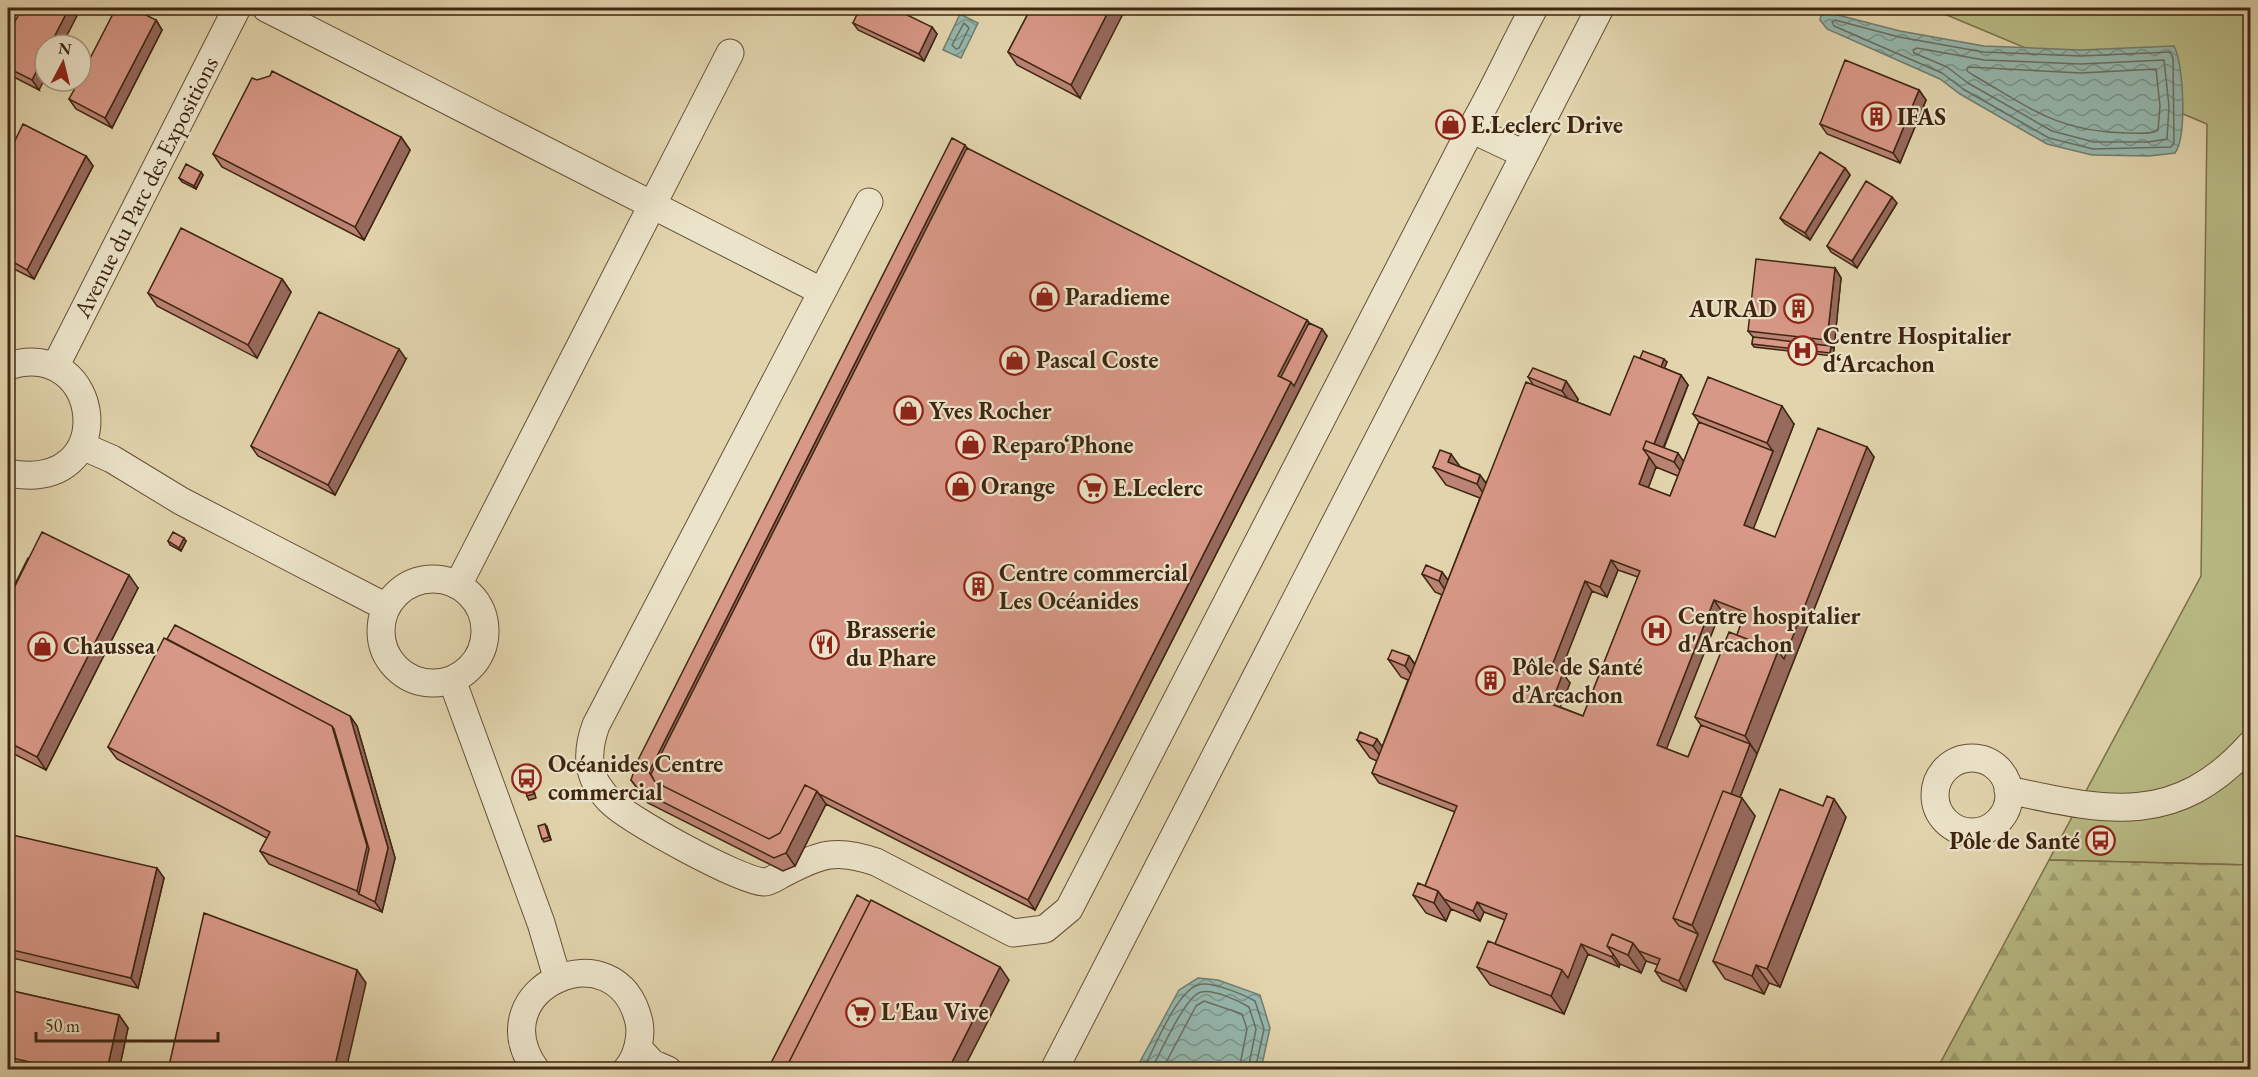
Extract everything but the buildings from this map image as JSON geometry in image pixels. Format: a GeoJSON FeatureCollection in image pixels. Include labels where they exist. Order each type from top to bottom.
{"type":"FeatureCollection","features":[{"type":"Feature","properties":{"kind":"street","name":"Avenue du Parc des Expositions"},"geometry":{"type":"LineString","coordinates":[[55,367],[237,8]]}},
{"type":"Feature","properties":{"kind":"street"},"geometry":{"type":"LineString","coordinates":[[266,8],[821,291]]}},
{"type":"Feature","properties":{"kind":"street"},"geometry":{"type":"LineString","coordinates":[[869,202],[596,725],[589,746],[596,782],[610,802],[658,832],[741,877],[766,882],[817,856],[853,854],[876,862],[1013,933],[1045,929],[1069,909],[1534,8]]}},
{"type":"Feature","properties":{"kind":"street"},"geometry":{"type":"LineString","coordinates":[[1054,1070],[1600,8]]}},
{"type":"Feature","properties":{"kind":"street"},"geometry":{"type":"LineString","coordinates":[[458,585],[730,53]]}},
{"type":"Feature","properties":{"kind":"street"},"geometry":{"type":"LineString","coordinates":[[1471,129],[1524,154]]}},
{"type":"Feature","properties":{"kind":"street"},"geometry":{"type":"LineString","coordinates":[[8,366],[30,362],[55,367],[72,380],[83,396],[87,414],[82,446],[66,465],[48,474],[29,477],[8,473]]}},
{"type":"Feature","properties":{"kind":"street"},"geometry":{"type":"LineString","coordinates":[[82,446],[112,459],[181,501],[386,607]]}},
{"type":"Feature","properties":{"kind":"street"},"geometry":{"type":"LineString","coordinates":[[426,579],[442,580],[458,585],[472,596],[481,610],[485,627],[484,644],[478,659],[466,672],[452,680],[436,684],[420,682],[406,676],[393,666],[385,653],[381,638],[381,622],[386,607],[396,594],[410,584],[426,579]]}},
{"type":"Feature","properties":{"kind":"street"},"geometry":{"type":"LineString","coordinates":[[452,680],[541,923],[557,977]]}},
{"type":"Feature","properties":{"kind":"street"},"geometry":{"type":"LineString","coordinates":[[2008,790],[2086,807],[2125,809],[2163,803],[2210,781],[2237,760],[2250,746]]}},
{"type":"Feature","properties":{"kind":"street"},"geometry":{"type":"LineString","coordinates":[[536,1070],[527,1057],[521,1037],[523,1019],[529,1001],[542,987],[557,977],[576,972],[594,974],[612,981],[626,993],[636,1009],[640,1027],[632,1059],[652,1063],[668,1070]]}},
{"type":"Feature","properties":{"kind":"green space"},"geometry":{"type":"Polygon","coordinates":[[[1930,8],[2250,8],[2250,865],[2049,860],[2201,576],[2207,124],[1930,8]]]}},
{"type":"Feature","properties":{"kind":"green space"},"geometry":{"type":"Polygon","coordinates":[[[2049,860],[2250,865],[2250,1069],[1937,1069],[2049,860]]]}},
{"type":"Feature","properties":{"kind":"water"},"geometry":{"type":"Polygon","coordinates":[[[1830,13],[1900,31],[1984,46],[2081,50],[2174,46],[2180,68],[2183,100],[2179,144],[2175,153],[2149,156],[2092,155],[2047,144],[1960,94],[1940,79],[1827,29],[1820,20],[1821,15],[1830,13]]]}},
{"type":"Feature","properties":{"kind":"water"},"geometry":{"type":"Polygon","coordinates":[[[960,14],[978,23],[961,58],[943,50],[960,14]]]}},
{"type":"Feature","properties":{"kind":"water"},"geometry":{"type":"Polygon","coordinates":[[[1198,978],[1218,980],[1260,995],[1270,1028],[1261,1069],[1136,1069],[1179,990],[1198,978]]]}},
{"type":"Feature","properties":{"kind":"place","name":"IFAS"},"geometry":{"type":"Point","coordinates":[1876,117]}},
{"type":"Feature","properties":{"kind":"place","name":"E.Leclerc Drive"},"geometry":{"type":"Point","coordinates":[1450,125]}},
{"type":"Feature","properties":{"kind":"place","name":"Paradieme"},"geometry":{"type":"Point","coordinates":[1044,297]}},
{"type":"Feature","properties":{"kind":"place","name":"AURAD"},"geometry":{"type":"Point","coordinates":[1798,309]}},
{"type":"Feature","properties":{"kind":"place","name":"Centre Hospitalier d‘Arcachon"},"geometry":{"type":"Point","coordinates":[1802,350]}},
{"type":"Feature","properties":{"kind":"place","name":"Pascal Coste"},"geometry":{"type":"Point","coordinates":[1015,360]}},
{"type":"Feature","properties":{"kind":"place","name":"Yves Rocher"},"geometry":{"type":"Point","coordinates":[908,411]}},
{"type":"Feature","properties":{"kind":"place","name":"Reparo‘Phone"},"geometry":{"type":"Point","coordinates":[971,445]}},
{"type":"Feature","properties":{"kind":"place","name":"Orange"},"geometry":{"type":"Point","coordinates":[960,486]}},
{"type":"Feature","properties":{"kind":"place","name":"E.Leclerc"},"geometry":{"type":"Point","coordinates":[1092,488]}},
{"type":"Feature","properties":{"kind":"place","name":"Centre commercial Les Océanides"},"geometry":{"type":"Point","coordinates":[978,587]}},
{"type":"Feature","properties":{"kind":"place","name":"Centre hospitalier d'Arcachon"},"geometry":{"type":"Point","coordinates":[1657,630]}},
{"type":"Feature","properties":{"kind":"place","name":"Brasserie du Phare"},"geometry":{"type":"Point","coordinates":[825,644]}},
{"type":"Feature","properties":{"kind":"place","name":"Chaussea"},"geometry":{"type":"Point","coordinates":[42,646]}},
{"type":"Feature","properties":{"kind":"place","name":"Pôle de Santé d’Arcachon"},"geometry":{"type":"Point","coordinates":[1491,681]}},
{"type":"Feature","properties":{"kind":"place","name":"Océanides Centre commercial"},"geometry":{"type":"Point","coordinates":[527,778]}},
{"type":"Feature","properties":{"kind":"place","name":"Pôle de Santé"},"geometry":{"type":"Point","coordinates":[2101,841]}},
{"type":"Feature","properties":{"kind":"place","name":"L'Eau Vive"},"geometry":{"type":"Point","coordinates":[860,1012]}}]}
